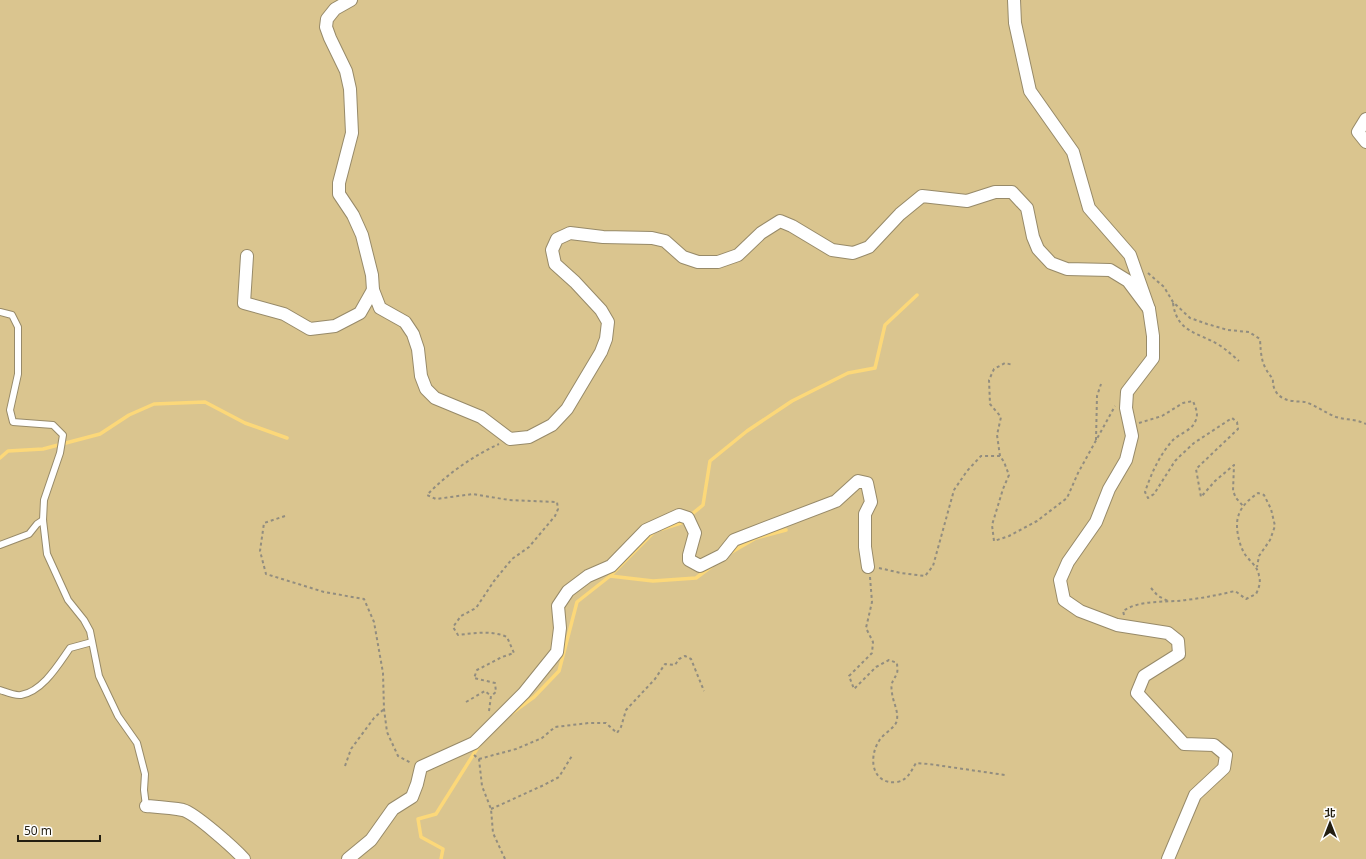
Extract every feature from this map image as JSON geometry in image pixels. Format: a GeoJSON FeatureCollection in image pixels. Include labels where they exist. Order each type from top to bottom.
{"type":"FeatureCollection","features":[{"type":"Feature","properties":{"kind":"street"},"geometry":{"type":"LineString","coordinates":[[351,0],[335,9],[327,19],[326,27],[346,71],[350,89],[352,133],[339,183],[339,194],[353,215],[362,235],[372,275],[373,290],[380,308],[405,322],[413,334],[418,349],[421,376],[426,389],[435,398],[481,417],[510,439],[529,437],[552,425],[567,409],[601,352],[606,339],[608,322],[601,310],[575,282],[555,264],[552,250],[557,238],[570,232],[603,237],[652,238],[665,241],[683,257],[698,262],[718,262],[738,255],[761,233],[780,221],[792,226],[832,250],[853,253],[869,247],[900,214],[922,196],[967,201],[995,192],[1012,192],[1027,208],[1033,236],[1038,249],[1051,263],[1066,269],[1110,270],[1128,281],[1149,309]]}},
{"type":"Feature","properties":{"kind":"street"},"geometry":{"type":"LineString","coordinates":[[1014,0],[1015,23],[1030,91],[1072,152],[1089,208],[1130,256],[1149,309],[1153,336],[1153,358],[1127,392],[1126,408],[1132,436],[1126,460],[1109,490],[1096,522],[1068,562],[1060,580],[1064,600],[1080,612],[1117,625],[1168,633],[1178,641],[1179,654],[1144,676],[1137,693],[1184,744],[1214,745],[1226,755],[1224,768],[1195,795],[1168,859]]}},
{"type":"Feature","properties":{"kind":"street"},"geometry":{"type":"LineString","coordinates":[[1366,119],[1358,132],[1366,142]]}},
{"type":"Feature","properties":{"kind":"street"},"geometry":{"type":"LineString","coordinates":[[247,256],[244,303],[284,314],[310,329],[335,326],[360,314],[373,290]]}},
{"type":"Feature","properties":{"kind":"street"},"geometry":{"type":"LineString","coordinates":[[348,859],[371,840],[393,809],[412,797],[421,767],[474,743],[524,693],[557,652],[560,628],[558,606],[568,590],[588,576],[611,566],[646,530],[679,515],[688,518],[695,533],[689,560],[700,566],[722,555],[734,540],[836,501],[858,481],[867,483],[871,502],[865,514],[865,547],[868,567]]}},
{"type":"Feature","properties":{"kind":"street"},"geometry":{"type":"LineString","coordinates":[[146,806],[185,811],[219,835],[244,859]]}},
{"type":"Feature","properties":{"kind":"lane"},"geometry":{"type":"LineString","coordinates":[[0,312],[12,315],[18,327],[18,374],[10,410],[13,422],[53,424],[63,435],[60,453],[44,500],[43,520],[47,554],[68,600],[84,620],[90,631],[100,676],[118,716],[137,743],[145,774],[144,790],[146,806]]}},
{"type":"Feature","properties":{"kind":"lane"},"geometry":{"type":"LineString","coordinates":[[0,545],[29,534],[37,524],[43,520]]}},
{"type":"Feature","properties":{"kind":"lane"},"geometry":{"type":"LineString","coordinates":[[0,690],[20,695],[34,690],[52,674],[70,648],[92,642]]}},
{"type":"Feature","properties":{"kind":"path"},"geometry":{"type":"LineString","coordinates":[[1147,271],[1164,287],[1173,302],[1190,318],[1228,330],[1250,332],[1260,339],[1261,357],[1266,370],[1273,379],[1272,387],[1277,394],[1291,401],[1307,402],[1335,416],[1360,421],[1366,424]]}},
{"type":"Feature","properties":{"kind":"path"},"geometry":{"type":"LineString","coordinates":[[1173,302],[1175,315],[1188,331],[1220,345],[1239,361]]}},
{"type":"Feature","properties":{"kind":"path"},"geometry":{"type":"LineString","coordinates":[[1013,366],[1005,363],[994,369],[989,380],[990,404],[1001,416],[997,435],[1000,456],[1009,474],[992,525],[994,541],[1009,536],[1037,521],[1067,498],[1078,473],[1113,409],[1127,392]]}},
{"type":"Feature","properties":{"kind":"path"},"geometry":{"type":"LineString","coordinates":[[1096,442],[1097,396],[1101,384]]}},
{"type":"Feature","properties":{"kind":"path"},"geometry":{"type":"LineString","coordinates":[[1129,422],[1138,423],[1162,416],[1183,403],[1193,401],[1198,414],[1195,424],[1174,440],[1159,460],[1148,481],[1145,492],[1148,498],[1154,494],[1175,461],[1181,455],[1194,443],[1204,438],[1232,418],[1237,422],[1238,429],[1196,469],[1201,497],[1215,481],[1234,465],[1233,491],[1236,498],[1243,506]]}},
{"type":"Feature","properties":{"kind":"path"},"geometry":{"type":"LineString","coordinates":[[486,731],[491,696],[496,692],[495,683],[474,678],[477,670],[502,657],[514,653],[507,637],[497,633],[481,632],[458,635],[453,627],[461,616],[476,608],[494,581],[512,559],[529,547],[555,516],[558,509],[557,502],[509,500],[473,494],[436,499],[427,495],[436,486],[481,452],[510,439]]}},
{"type":"Feature","properties":{"kind":"path"},"geometry":{"type":"LineString","coordinates":[[1000,456],[981,456],[967,471],[954,490],[933,566],[924,576],[901,573],[883,568],[868,567],[872,602],[866,628],[874,642],[872,653],[849,676],[854,689],[876,668],[889,660],[897,664],[898,672],[892,681],[892,692],[897,713],[896,723],[878,741],[873,757],[874,770],[880,778],[888,782],[899,782],[907,778],[916,763],[1005,775]]}},
{"type":"Feature","properties":{"kind":"path"},"geometry":{"type":"LineString","coordinates":[[1125,618],[1122,611],[1138,604],[1213,597],[1235,591],[1246,599],[1256,594],[1260,586],[1260,576],[1256,567],[1243,551],[1239,541],[1236,523],[1237,516],[1243,506],[1258,493],[1264,495],[1271,509],[1275,526],[1270,540],[1259,556],[1256,567]]}},
{"type":"Feature","properties":{"kind":"path"},"geometry":{"type":"LineString","coordinates":[[285,516],[264,523],[260,551],[266,574],[324,592],[364,599],[374,622],[382,666],[384,709],[387,732],[398,756],[421,767]]}},
{"type":"Feature","properties":{"kind":"path"},"geometry":{"type":"LineString","coordinates":[[1151,588],[1158,596],[1169,602]]}},
{"type":"Feature","properties":{"kind":"path"},"geometry":{"type":"LineString","coordinates":[[479,759],[516,749],[542,738],[554,727],[606,724],[617,734],[621,727],[626,710],[655,679],[665,664],[675,666],[679,659],[685,656],[691,659],[704,691]]}},
{"type":"Feature","properties":{"kind":"path"},"geometry":{"type":"LineString","coordinates":[[466,702],[486,691],[491,696]]}},
{"type":"Feature","properties":{"kind":"path"},"geometry":{"type":"LineString","coordinates":[[345,766],[351,749],[374,718],[384,709]]}},
{"type":"Feature","properties":{"kind":"path"},"geometry":{"type":"LineString","coordinates":[[464,748],[479,759],[482,786],[492,809],[493,833],[505,859]]}},
{"type":"Feature","properties":{"kind":"path"},"geometry":{"type":"LineString","coordinates":[[492,809],[544,785],[559,776],[573,754]]}},
{"type":"Feature","properties":{"kind":"shaded area"},"geometry":{"type":"Polygon","coordinates":[[[0,0],[1366,0],[1366,859],[0,859],[0,0]]]}},
{"type":"Feature","properties":{"kind":"waterway"},"geometry":{"type":"LineString","coordinates":[[662,529],[681,523],[703,505],[710,461],[747,431],[792,401],[848,373],[875,368],[885,325],[917,295]]}},
{"type":"Feature","properties":{"kind":"waterway"},"geometry":{"type":"LineString","coordinates":[[0,458],[8,451],[43,449],[100,434],[129,415],[154,404],[205,402],[245,423],[287,438]]}},
{"type":"Feature","properties":{"kind":"waterway"},"geometry":{"type":"LineString","coordinates":[[730,553],[756,538],[786,530]]}},
{"type":"Feature","properties":{"kind":"waterway"},"geometry":{"type":"LineString","coordinates":[[512,713],[534,697],[559,671],[577,602],[610,576],[655,531]]}},
{"type":"Feature","properties":{"kind":"waterway"},"geometry":{"type":"LineString","coordinates":[[610,576],[653,581],[696,578],[712,566]]}},
{"type":"Feature","properties":{"kind":"waterway"},"geometry":{"type":"LineString","coordinates":[[441,859],[443,849],[421,837],[418,819],[436,814],[480,744]]}}]}
